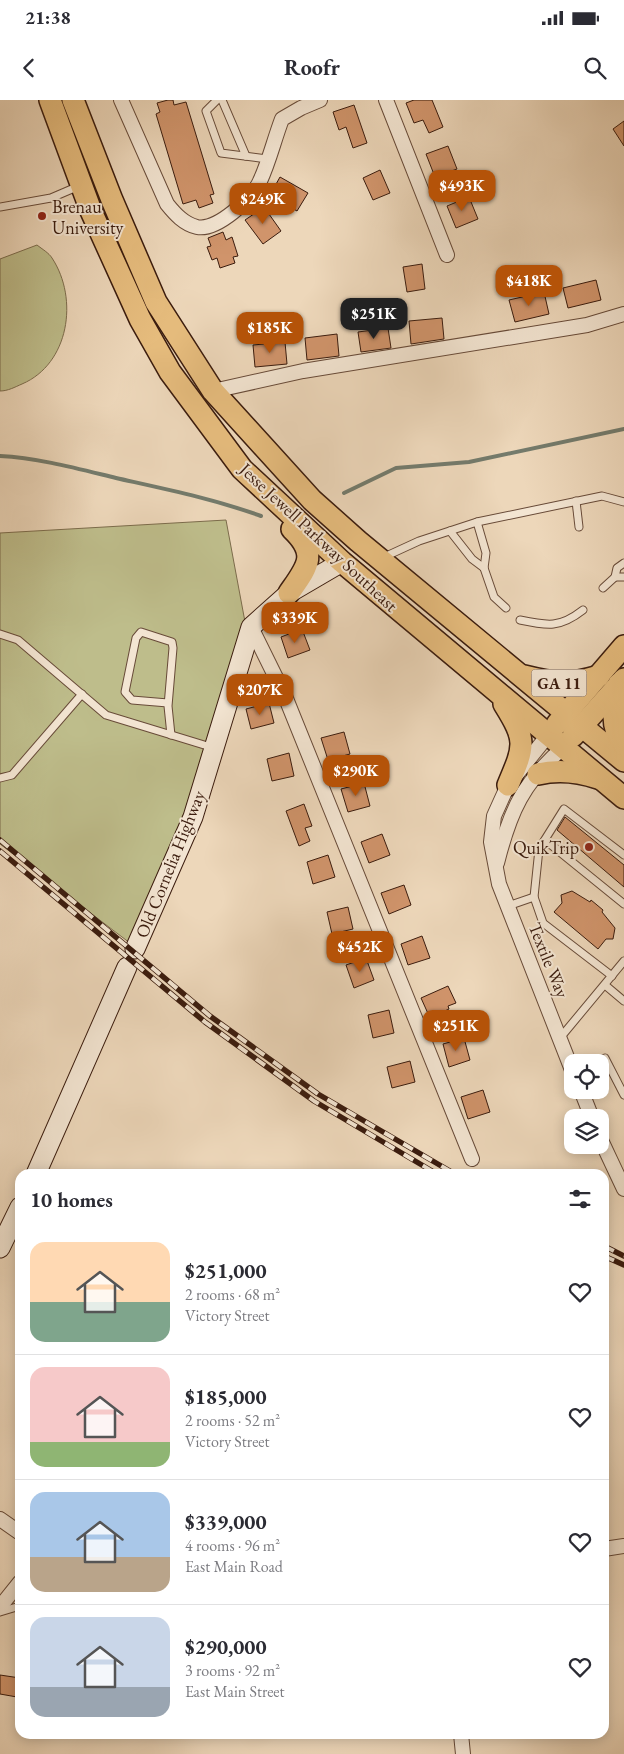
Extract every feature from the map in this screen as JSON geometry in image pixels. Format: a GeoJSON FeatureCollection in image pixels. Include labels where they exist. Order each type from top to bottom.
{"type":"FeatureCollection","features":[{"type":"Feature","properties":{"kind":"main road","name":"Jesse Jewell Parkway Southeast"},"geometry":{"type":"LineString","coordinates":[[50,100],[82,185],[140,319],[170,372],[242,469],[342,562],[624,798]]}},
{"type":"Feature","properties":{"kind":"main road","name":"Jesse Jewell Parkway Southeast"},"geometry":{"type":"LineString","coordinates":[[73,100],[112,200],[156,302],[213,391],[312,500],[379,559],[624,761]]}},
{"type":"Feature","properties":{"kind":"main road"},"geometry":{"type":"LineString","coordinates":[[269,494],[275,512],[304,541],[307,547],[306,570],[289,593]]}},
{"type":"Feature","properties":{"kind":"main road"},"geometry":{"type":"LineString","coordinates":[[574,719],[599,676],[624,646]]}},
{"type":"Feature","properties":{"kind":"main road","name":"GA 11"},"geometry":{"type":"LineString","coordinates":[[519,675],[550,683],[574,684],[599,676]]}},
{"type":"Feature","properties":{"kind":"main road"},"geometry":{"type":"LineString","coordinates":[[622,682],[614,707],[615,727],[624,745]]}},
{"type":"Feature","properties":{"kind":"main road","name":"GA 11"},"geometry":{"type":"LineString","coordinates":[[557,740],[574,719],[622,682]]}},
{"type":"Feature","properties":{"kind":"main road"},"geometry":{"type":"LineString","coordinates":[[495,691],[521,733],[522,753],[508,785]]}},
{"type":"Feature","properties":{"kind":"main road"},"geometry":{"type":"LineString","coordinates":[[538,774],[554,770],[580,772],[601,779]]}},
{"type":"Feature","properties":{"kind":"street"},"geometry":{"type":"LineString","coordinates":[[121,100],[167,204],[178,218],[198,227],[223,220],[242,204],[260,183],[282,119],[320,100]]}},
{"type":"Feature","properties":{"kind":"street"},"geometry":{"type":"LineString","coordinates":[[386,100],[448,255]]}},
{"type":"Feature","properties":{"kind":"street"},"geometry":{"type":"LineString","coordinates":[[213,391],[303,371],[587,325],[624,314]]}},
{"type":"Feature","properties":{"kind":"street"},"geometry":{"type":"LineString","coordinates":[[342,562],[289,593],[251,627],[285,696],[472,1159]]}},
{"type":"Feature","properties":{"kind":"street","name":"Old Cornelia Highway"},"geometry":{"type":"LineString","coordinates":[[135,949],[193,817],[251,627]]}},
{"type":"Feature","properties":{"kind":"street","name":"Textile Way"},"geometry":{"type":"LineString","coordinates":[[497,864],[506,825],[522,792],[538,774],[557,740]]}},
{"type":"Feature","properties":{"kind":"street","name":"Textile Way"},"geometry":{"type":"LineString","coordinates":[[557,740],[508,785],[494,816],[491,842],[497,864],[499,884],[566,1054]]}},
{"type":"Feature","properties":{"kind":"street"},"geometry":{"type":"LineString","coordinates":[[38,1169],[127,968]]}},
{"type":"Feature","properties":{"kind":"street"},"geometry":{"type":"LineString","coordinates":[[608,1154],[624,1188]]}},
{"type":"Feature","properties":{"kind":"street"},"geometry":{"type":"LineString","coordinates":[[0,1248],[15,1217]]}},
{"type":"Feature","properties":{"kind":"street"},"geometry":{"type":"LineString","coordinates":[[0,1519],[15,1530]]}},
{"type":"Feature","properties":{"kind":"street"},"geometry":{"type":"LineString","coordinates":[[609,1548],[624,1546]]}},
{"type":"Feature","properties":{"kind":"street"},"geometry":{"type":"LineString","coordinates":[[0,1607],[15,1588]]}},
{"type":"Feature","properties":{"kind":"street"},"geometry":{"type":"LineString","coordinates":[[462,1739],[463,1754]]}},
{"type":"Feature","properties":{"kind":"lane"},"geometry":{"type":"LineString","coordinates":[[217,100],[206,111],[221,153],[267,159]]}},
{"type":"Feature","properties":{"kind":"lane"},"geometry":{"type":"LineString","coordinates":[[222,100],[246,156]]}},
{"type":"Feature","properties":{"kind":"lane"},"geometry":{"type":"LineString","coordinates":[[0,207],[51,198],[82,185]]}},
{"type":"Feature","properties":{"kind":"lane"},"geometry":{"type":"LineString","coordinates":[[379,559],[418,541],[477,522],[602,496],[624,502]]}},
{"type":"Feature","properties":{"kind":"lane"},"geometry":{"type":"LineString","coordinates":[[576,501],[579,527]]}},
{"type":"Feature","properties":{"kind":"lane"},"geometry":{"type":"LineString","coordinates":[[477,522],[486,553],[484,568],[494,597],[506,608]]}},
{"type":"Feature","properties":{"kind":"lane"},"geometry":{"type":"LineString","coordinates":[[450,531],[472,559],[484,568]]}},
{"type":"Feature","properties":{"kind":"lane"},"geometry":{"type":"LineString","coordinates":[[603,588],[614,577],[617,568],[624,563]]}},
{"type":"Feature","properties":{"kind":"lane"},"geometry":{"type":"LineString","coordinates":[[614,577],[624,577]]}},
{"type":"Feature","properties":{"kind":"lane"},"geometry":{"type":"LineString","coordinates":[[520,620],[546,626],[569,621],[583,610]]}},
{"type":"Feature","properties":{"kind":"lane"},"geometry":{"type":"LineString","coordinates":[[168,704],[132,700],[125,692],[136,638],[141,632],[172,642],[168,704],[171,735]]}},
{"type":"Feature","properties":{"kind":"lane"},"geometry":{"type":"LineString","coordinates":[[0,634],[18,640],[106,715],[214,748]]}},
{"type":"Feature","properties":{"kind":"lane"},"geometry":{"type":"LineString","coordinates":[[0,778],[12,775],[82,694]]}},
{"type":"Feature","properties":{"kind":"lane"},"geometry":{"type":"LineString","coordinates":[[612,976],[542,923],[534,897],[539,849],[564,809],[624,855]]}},
{"type":"Feature","properties":{"kind":"lane"},"geometry":{"type":"LineString","coordinates":[[545,840],[624,904]]}},
{"type":"Feature","properties":{"kind":"lane"},"geometry":{"type":"LineString","coordinates":[[508,906],[534,897]]}},
{"type":"Feature","properties":{"kind":"lane"},"geometry":{"type":"LineString","coordinates":[[560,1038],[624,962]]}},
{"type":"Feature","properties":{"kind":"lane"},"geometry":{"type":"LineString","coordinates":[[605,985],[624,1001]]}},
{"type":"Feature","properties":{"kind":"lane"},"geometry":{"type":"LineString","coordinates":[[609,1066],[624,1095]]}},
{"type":"Feature","properties":{"kind":"lane"},"geometry":{"type":"LineString","coordinates":[[0,1612],[15,1608]]}},
{"type":"Feature","properties":{"kind":"shaded area"},"geometry":{"type":"Polygon","coordinates":[[[37,245],[51,256],[60,274],[65,292],[67,311],[65,329],[59,346],[50,362],[38,375],[14,388],[0,391],[0,259],[37,245]]]}},
{"type":"Feature","properties":{"kind":"shaded area"},"geometry":{"type":"Polygon","coordinates":[[[226,520],[251,654],[143,953],[0,844],[0,533],[226,520]]]}},
{"type":"Feature","properties":{"kind":"building"},"geometry":{"type":"Polygon","coordinates":[[[173,100],[174,105],[186,102],[214,194],[210,195],[213,203],[199,208],[196,200],[183,204],[156,114],[160,112],[157,103],[173,100]]]}},
{"type":"Feature","properties":{"kind":"building"},"geometry":{"type":"Polygon","coordinates":[[[414,100],[432,100],[443,127],[429,133],[423,120],[414,123],[406,103],[414,100]]]}},
{"type":"Feature","properties":{"kind":"building"},"geometry":{"type":"Polygon","coordinates":[[[354,105],[367,143],[353,148],[346,127],[339,130],[333,112],[354,105]]]}},
{"type":"Feature","properties":{"kind":"building"},"geometry":{"type":"Polygon","coordinates":[[[624,121],[624,146],[613,129],[624,121]]]}},
{"type":"Feature","properties":{"kind":"building"},"geometry":{"type":"Polygon","coordinates":[[[448,146],[457,169],[435,177],[426,154],[448,146]]]}},
{"type":"Feature","properties":{"kind":"building"},"geometry":{"type":"Polygon","coordinates":[[[380,170],[390,193],[373,200],[363,178],[380,170]]]}},
{"type":"Feature","properties":{"kind":"building"},"geometry":{"type":"Polygon","coordinates":[[[280,177],[308,193],[297,211],[270,195],[280,177]]]}},
{"type":"Feature","properties":{"kind":"building"},"geometry":{"type":"Polygon","coordinates":[[[469,197],[478,219],[456,228],[447,206],[469,197]]]}},
{"type":"Feature","properties":{"kind":"building"},"geometry":{"type":"Polygon","coordinates":[[[264,207],[281,231],[263,244],[245,220],[264,207]]]}},
{"type":"Feature","properties":{"kind":"building"},"geometry":{"type":"Polygon","coordinates":[[[223,232],[226,240],[232,237],[238,256],[233,257],[235,263],[220,268],[217,258],[212,260],[207,247],[211,246],[208,238],[223,232]]]}},
{"type":"Feature","properties":{"kind":"building"},"geometry":{"type":"Polygon","coordinates":[[[422,264],[425,289],[407,292],[403,267],[422,264]]]}},
{"type":"Feature","properties":{"kind":"building"},"geometry":{"type":"Polygon","coordinates":[[[596,280],[601,300],[568,308],[563,288],[596,280]]]}},
{"type":"Feature","properties":{"kind":"building"},"geometry":{"type":"Polygon","coordinates":[[[544,292],[549,314],[515,322],[509,300],[544,292]]]}},
{"type":"Feature","properties":{"kind":"building"},"geometry":{"type":"Polygon","coordinates":[[[442,318],[444,339],[411,344],[409,321],[442,318]]]}},
{"type":"Feature","properties":{"kind":"building"},"geometry":{"type":"Polygon","coordinates":[[[388,328],[391,348],[361,352],[358,332],[388,328]]]}},
{"type":"Feature","properties":{"kind":"building"},"geometry":{"type":"Polygon","coordinates":[[[337,334],[339,356],[307,360],[305,338],[337,334]]]}},
{"type":"Feature","properties":{"kind":"building"},"geometry":{"type":"Polygon","coordinates":[[[285,342],[287,364],[255,367],[253,345],[285,342]]]}},
{"type":"Feature","properties":{"kind":"building"},"geometry":{"type":"Polygon","coordinates":[[[302,629],[310,650],[288,658],[281,637],[302,629]]]}},
{"type":"Feature","properties":{"kind":"building"},"geometry":{"type":"Polygon","coordinates":[[[269,703],[274,723],[251,729],[246,709],[269,703]]]}},
{"type":"Feature","properties":{"kind":"building"},"geometry":{"type":"Polygon","coordinates":[[[344,732],[350,754],[328,760],[321,738],[344,732]]]}},
{"type":"Feature","properties":{"kind":"building"},"geometry":{"type":"Polygon","coordinates":[[[289,753],[294,776],[272,781],[267,759],[289,753]]]}},
{"type":"Feature","properties":{"kind":"building"},"geometry":{"type":"Polygon","coordinates":[[[364,783],[370,806],[348,812],[341,789],[364,783]]]}},
{"type":"Feature","properties":{"kind":"building"},"geometry":{"type":"Polygon","coordinates":[[[304,804],[312,826],[305,828],[310,841],[299,846],[286,811],[304,804]]]}},
{"type":"Feature","properties":{"kind":"building","name":"QuikTrip"},"geometry":{"type":"Polygon","coordinates":[[[565,817],[624,865],[624,887],[557,830],[565,817]]]}},
{"type":"Feature","properties":{"kind":"building"},"geometry":{"type":"Polygon","coordinates":[[[382,834],[390,855],[369,863],[361,842],[382,834]]]}},
{"type":"Feature","properties":{"kind":"building"},"geometry":{"type":"Polygon","coordinates":[[[328,855],[335,877],[313,884],[307,862],[328,855]]]}},
{"type":"Feature","properties":{"kind":"building"},"geometry":{"type":"Polygon","coordinates":[[[404,885],[411,905],[389,914],[381,893],[404,885]]]}},
{"type":"Feature","properties":{"kind":"building"},"geometry":{"type":"Polygon","coordinates":[[[572,891],[590,902],[591,900],[603,910],[602,912],[615,928],[613,939],[606,939],[598,949],[554,912],[562,903],[561,895],[572,891]]]}},
{"type":"Feature","properties":{"kind":"building"},"geometry":{"type":"Polygon","coordinates":[[[348,907],[353,929],[332,934],[327,912],[348,907]]]}},
{"type":"Feature","properties":{"kind":"building"},"geometry":{"type":"Polygon","coordinates":[[[422,936],[430,958],[408,965],[401,944],[422,936]]]}},
{"type":"Feature","properties":{"kind":"building"},"geometry":{"type":"Polygon","coordinates":[[[366,958],[374,980],[354,988],[346,965],[366,958]]]}},
{"type":"Feature","properties":{"kind":"building"},"geometry":{"type":"Polygon","coordinates":[[[448,986],[456,1003],[448,1006],[449,1009],[430,1018],[421,998],[448,986]]]}},
{"type":"Feature","properties":{"kind":"building"},"geometry":{"type":"Polygon","coordinates":[[[389,1010],[394,1033],[373,1038],[368,1015],[389,1010]]]}},
{"type":"Feature","properties":{"kind":"building"},"geometry":{"type":"Polygon","coordinates":[[[464,1038],[470,1060],[449,1067],[443,1044],[464,1038]]]}},
{"type":"Feature","properties":{"kind":"building"},"geometry":{"type":"Polygon","coordinates":[[[410,1061],[415,1082],[392,1088],[387,1067],[410,1061]]]}},
{"type":"Feature","properties":{"kind":"building"},"geometry":{"type":"Polygon","coordinates":[[[483,1090],[490,1112],[468,1119],[461,1097],[483,1090]]]}},
{"type":"Feature","properties":{"kind":"building"},"geometry":{"type":"Polygon","coordinates":[[[0,1675],[15,1677],[15,1697],[0,1694],[0,1675]]]}},
{"type":"Feature","properties":{"kind":"waterway"},"geometry":{"type":"LineString","coordinates":[[344,493],[396,468],[469,462],[624,429]]}},
{"type":"Feature","properties":{"kind":"waterway"},"geometry":{"type":"LineString","coordinates":[[0,456],[44,461],[171,490],[261,516]]}},
{"type":"Feature","properties":{"kind":"railway"},"geometry":{"type":"LineString","coordinates":[[0,840],[210,1016],[318,1094],[446,1169]]}},
{"type":"Feature","properties":{"kind":"railway"},"geometry":{"type":"LineString","coordinates":[[0,851],[205,1022],[314,1101],[429,1169]]}},
{"type":"Feature","properties":{"kind":"railway"},"geometry":{"type":"LineString","coordinates":[[609,1248],[624,1256]]}},
{"type":"Feature","properties":{"kind":"railway"},"geometry":{"type":"LineString","coordinates":[[609,1258],[624,1265]]}},
{"type":"Feature","properties":{"kind":"place","name":"Brenau University"},"geometry":{"type":"Point","coordinates":[42,216]}},
{"type":"Feature","properties":{"kind":"place","name":"QuikTrip"},"geometry":{"type":"Point","coordinates":[589,847]}}]}
